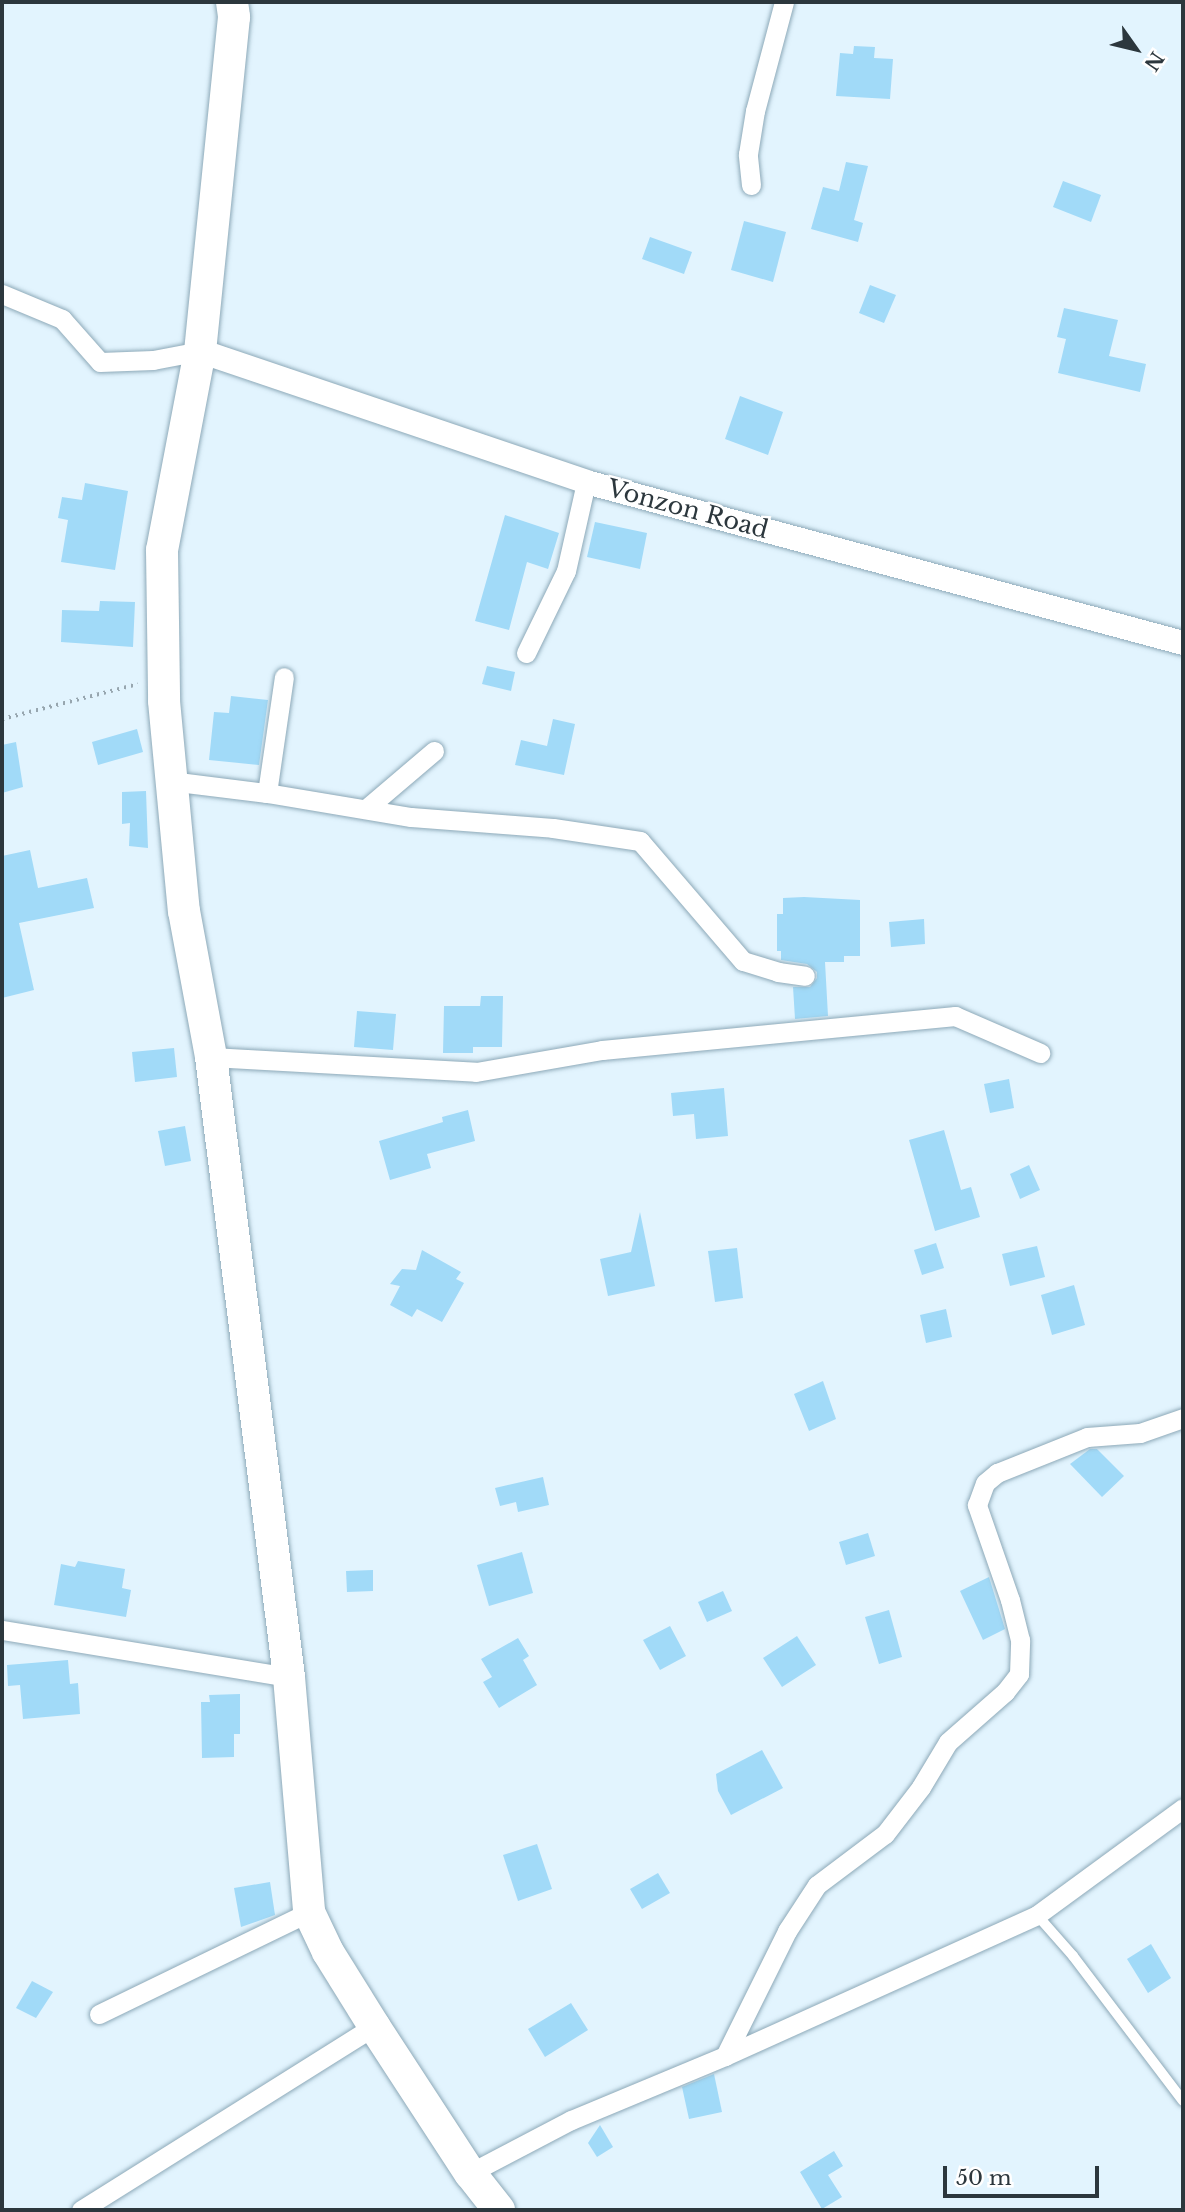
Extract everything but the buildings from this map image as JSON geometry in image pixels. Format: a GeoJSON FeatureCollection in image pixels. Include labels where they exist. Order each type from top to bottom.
{"type":"FeatureCollection","features":[{"type":"Feature","properties":{"kind":"main road"},"geometry":{"type":"LineString","coordinates":[[232,2],[234,17],[200,351],[162,550],[164,678],[170,781],[184,911],[211,1057],[289,1677],[309,1912],[328,1952],[374,2026],[470,2173],[499,2210]]}},
{"type":"Feature","properties":{"kind":"street"},"geometry":{"type":"LineString","coordinates":[[751,185],[748,154],[755,111],[784,2]]}},
{"type":"Feature","properties":{"kind":"street"},"geometry":{"type":"LineString","coordinates":[[2,293],[62,319],[100,362],[153,360],[200,351]]}},
{"type":"Feature","properties":{"kind":"street","name":"Vonzon Road"},"geometry":{"type":"LineString","coordinates":[[200,351],[586,482],[1183,643]]}},
{"type":"Feature","properties":{"kind":"street"},"geometry":{"type":"LineString","coordinates":[[526,653],[566,571],[586,482]]}},
{"type":"Feature","properties":{"kind":"street"},"geometry":{"type":"LineString","coordinates":[[267,793],[284,677]]}},
{"type":"Feature","properties":{"kind":"street"},"geometry":{"type":"LineString","coordinates":[[367,808],[434,751]]}},
{"type":"Feature","properties":{"kind":"street"},"geometry":{"type":"LineString","coordinates":[[170,781],[267,793],[411,817],[553,828],[640,841],[743,961],[778,972],[805,976]]}},
{"type":"Feature","properties":{"kind":"street"},"geometry":{"type":"LineString","coordinates":[[211,1057],[476,1072],[601,1050],[955,1016],[1040,1053]]}},
{"type":"Feature","properties":{"kind":"street"},"geometry":{"type":"LineString","coordinates":[[725,2056],[787,1931],[817,1885],[885,1834],[921,1787],[948,1742],[1005,1692],[1019,1674],[1020,1640],[1010,1600],[977,1505],[985,1483],[997,1473],[1087,1437],[1140,1433],[1183,1418]]}},
{"type":"Feature","properties":{"kind":"street"},"geometry":{"type":"LineString","coordinates":[[2,1630],[289,1677]]}},
{"type":"Feature","properties":{"kind":"street"},"geometry":{"type":"LineString","coordinates":[[470,2173],[571,2120],[725,2056],[1037,1915],[1183,1808]]}},
{"type":"Feature","properties":{"kind":"street"},"geometry":{"type":"LineString","coordinates":[[99,2014],[309,1912]]}},
{"type":"Feature","properties":{"kind":"street"},"geometry":{"type":"LineString","coordinates":[[81,2210],[374,2026]]}},
{"type":"Feature","properties":{"kind":"lane"},"geometry":{"type":"LineString","coordinates":[[1037,1915],[1073,1956],[1183,2101]]}},
{"type":"Feature","properties":{"kind":"path"},"geometry":{"type":"LineString","coordinates":[[2,719],[164,678]]}}]}
